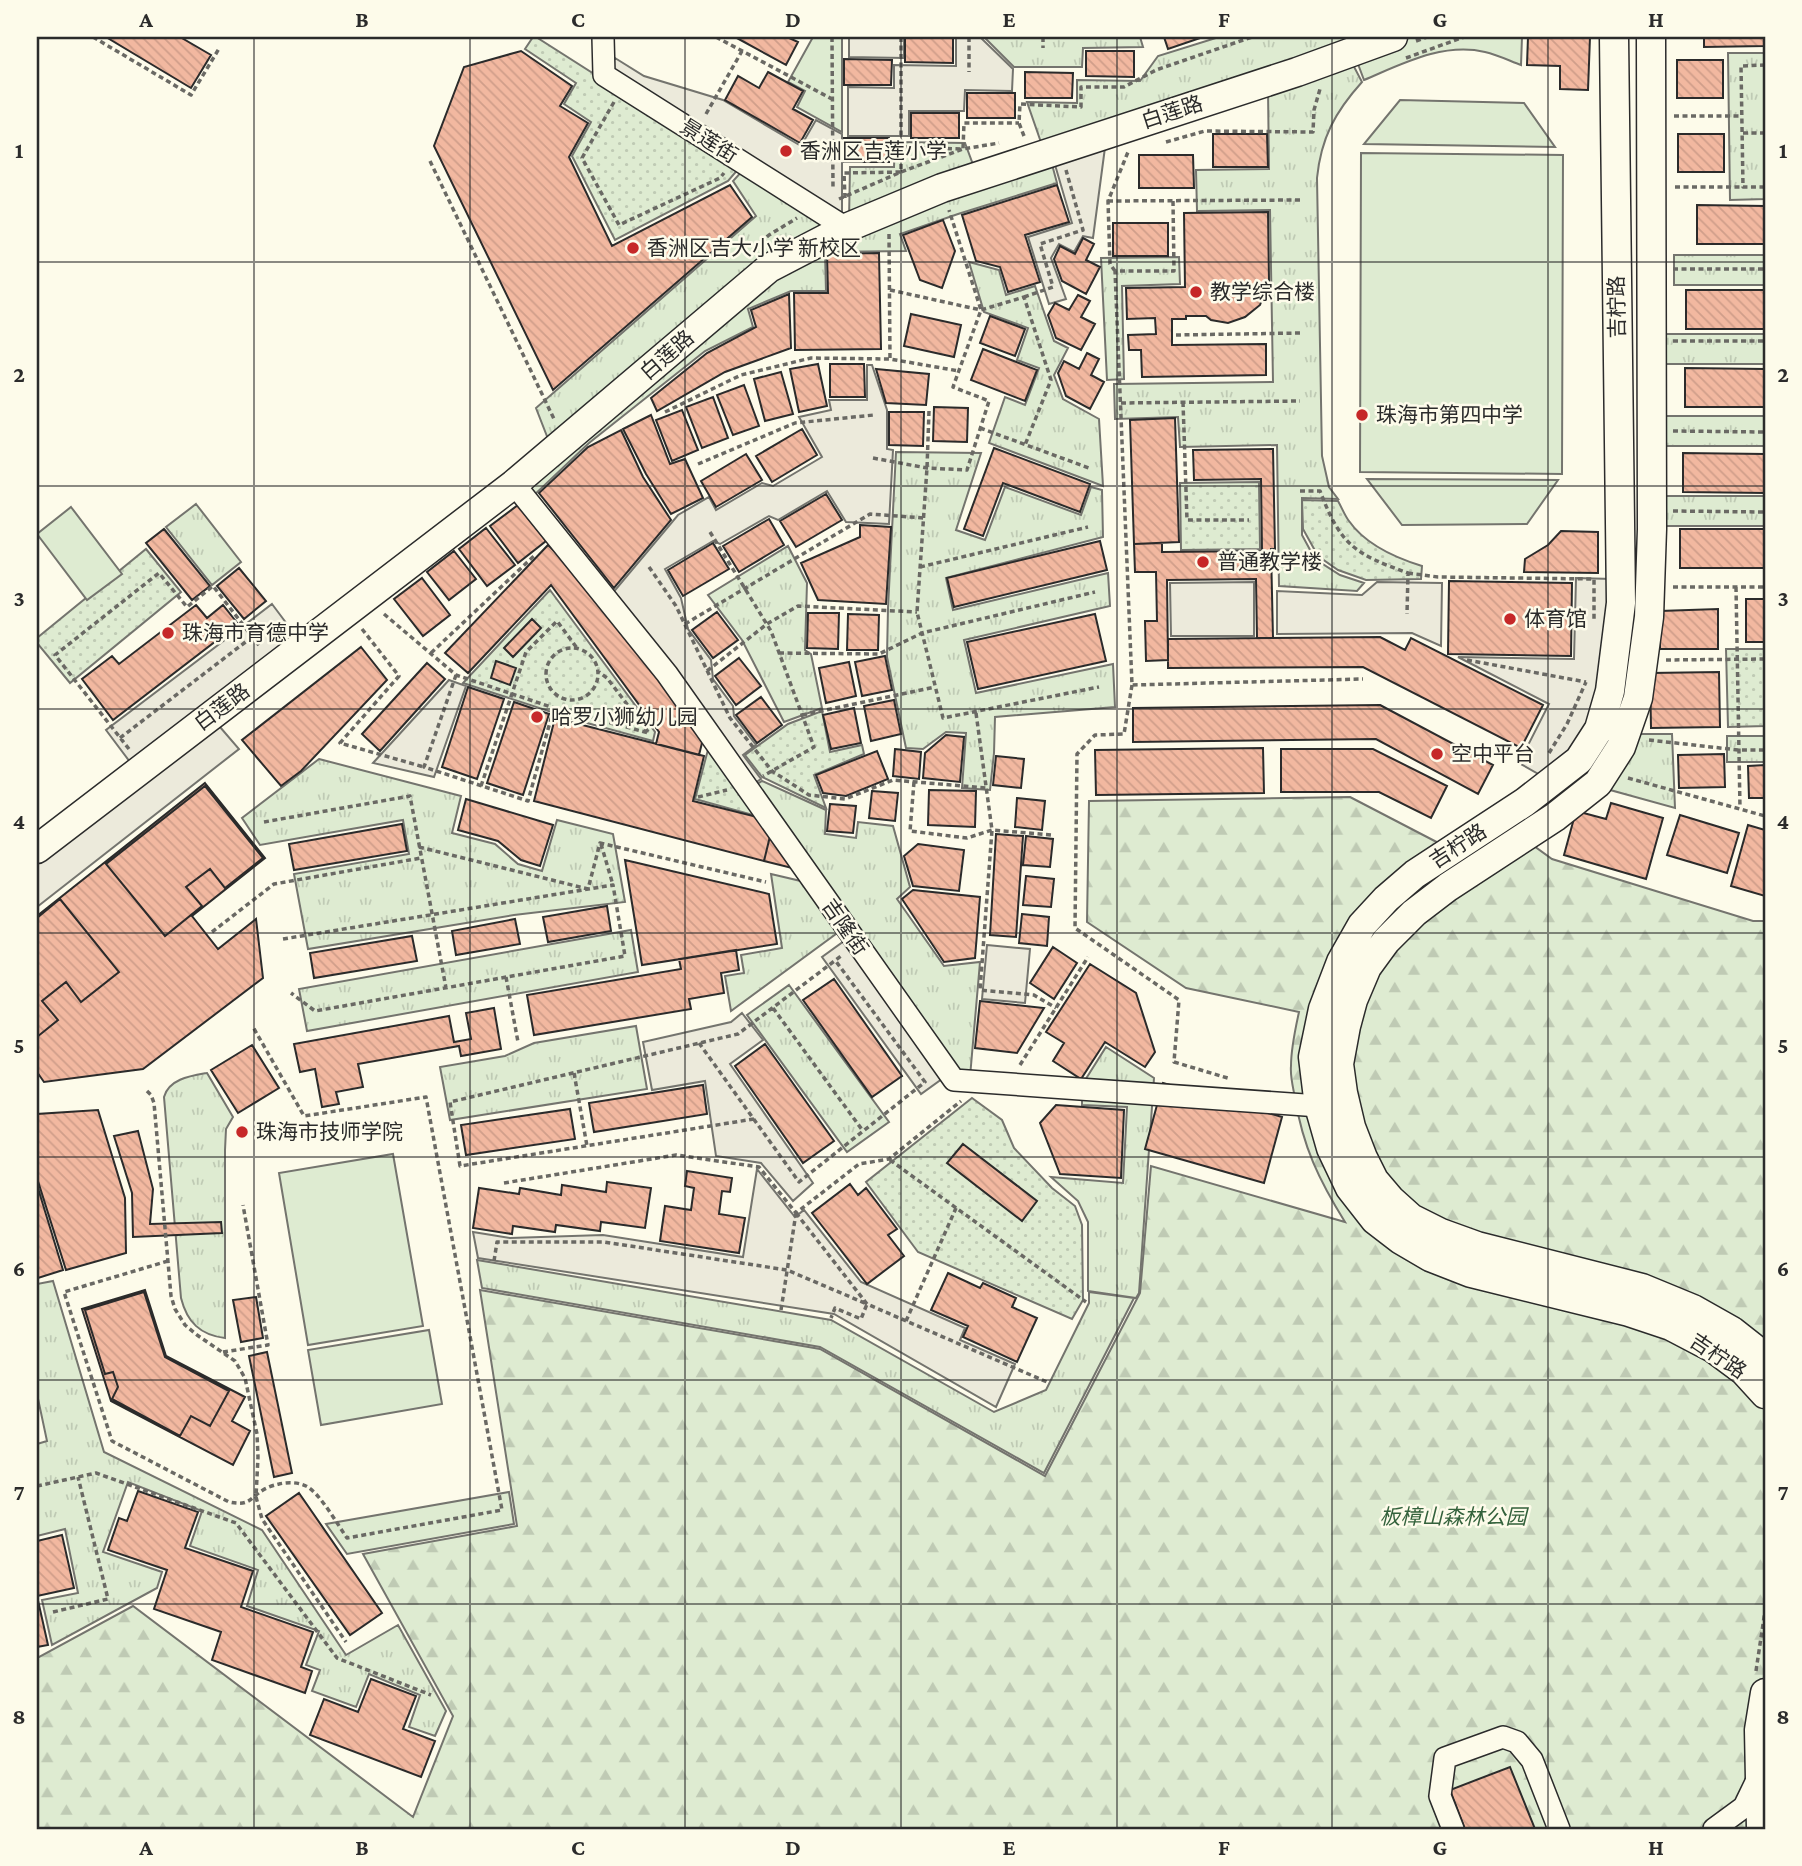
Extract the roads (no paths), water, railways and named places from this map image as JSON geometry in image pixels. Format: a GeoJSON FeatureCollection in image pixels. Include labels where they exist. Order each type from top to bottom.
{"type":"FeatureCollection","features":[{"type":"Feature","properties":{"kind":"main road","name":"吉柠路"},"geometry":{"type":"LineString","coordinates":[[1614,37],[1620,603],[1610,691],[1599,729],[1579,760],[1525,802],[1415,874],[1362,925],[1341,962],[1323,1009],[1313,1057],[1319,1106],[1331,1148],[1350,1188],[1375,1220],[1401,1240],[1430,1257],[1471,1273],[1629,1312],[1671,1326],[1713,1348],[1744,1371],[1765,1394]]}},
{"type":"Feature","properties":{"kind":"main road","name":"吉柠路"},"geometry":{"type":"LineString","coordinates":[[1651,37],[1652,529],[1648,617],[1638,698],[1621,747],[1598,783],[1555,817],[1448,887],[1414,913],[1386,941],[1367,967],[1353,1000],[1339,1064],[1351,1127],[1363,1158],[1374,1180],[1411,1218],[1476,1246],[1642,1288],[1693,1309],[1732,1331],[1765,1357]]}},
{"type":"Feature","properties":{"kind":"main road","name":"白莲路"},"geometry":{"type":"LineString","coordinates":[[37,849],[514,484],[769,268],[846,228],[942,188],[1297,72],[1396,49]]}},
{"type":"Feature","properties":{"kind":"main road"},"geometry":{"type":"LineString","coordinates":[[1761,1829],[1759,1730],[1765,1693]]}},
{"type":"Feature","properties":{"kind":"lane","name":"景莲街"},"geometry":{"type":"LineString","coordinates":[[603,37],[604,75],[846,228]]}},
{"type":"Feature","properties":{"kind":"lane","name":"吉隆街"},"geometry":{"type":"LineString","coordinates":[[514,484],[667,674],[954,1080],[1319,1106]]}},
{"type":"Feature","properties":{"kind":"lane"},"geometry":{"type":"LineString","coordinates":[[1453,1829],[1440,1796],[1445,1758],[1503,1737],[1517,1742],[1532,1760],[1559,1829]]}},
{"type":"Feature","properties":{"kind":"lane"},"geometry":{"type":"LineString","coordinates":[[1714,1829],[1744,1807],[1759,1776]]}},
{"type":"Feature","properties":{"kind":"place","name":"香洲区吉莲小学"},"geometry":{"type":"Point","coordinates":[786,151]}},
{"type":"Feature","properties":{"kind":"place","name":"香洲区吉大小学 新校区"},"geometry":{"type":"Point","coordinates":[633,248]}},
{"type":"Feature","properties":{"kind":"place","name":"教学综合楼"},"geometry":{"type":"Point","coordinates":[1196,292]}},
{"type":"Feature","properties":{"kind":"place","name":"珠海市第四中学"},"geometry":{"type":"Point","coordinates":[1362,415]}},
{"type":"Feature","properties":{"kind":"place","name":"普通教学楼"},"geometry":{"type":"Point","coordinates":[1203,562]}},
{"type":"Feature","properties":{"kind":"place","name":"体育馆"},"geometry":{"type":"Point","coordinates":[1510,619]}},
{"type":"Feature","properties":{"kind":"place","name":"珠海市育德中学"},"geometry":{"type":"Point","coordinates":[168,633]}},
{"type":"Feature","properties":{"kind":"place","name":"哈罗小狮幼儿园"},"geometry":{"type":"Point","coordinates":[537,717]}},
{"type":"Feature","properties":{"kind":"place","name":"空中平台"},"geometry":{"type":"Point","coordinates":[1437,754]}},
{"type":"Feature","properties":{"kind":"place","name":"珠海市技师学院"},"geometry":{"type":"Point","coordinates":[242,1132]}},
{"type":"Feature","properties":{"kind":"park label","name":"板樟山森林公园"},"geometry":{"type":"Point","coordinates":[1453,1517]}}]}
